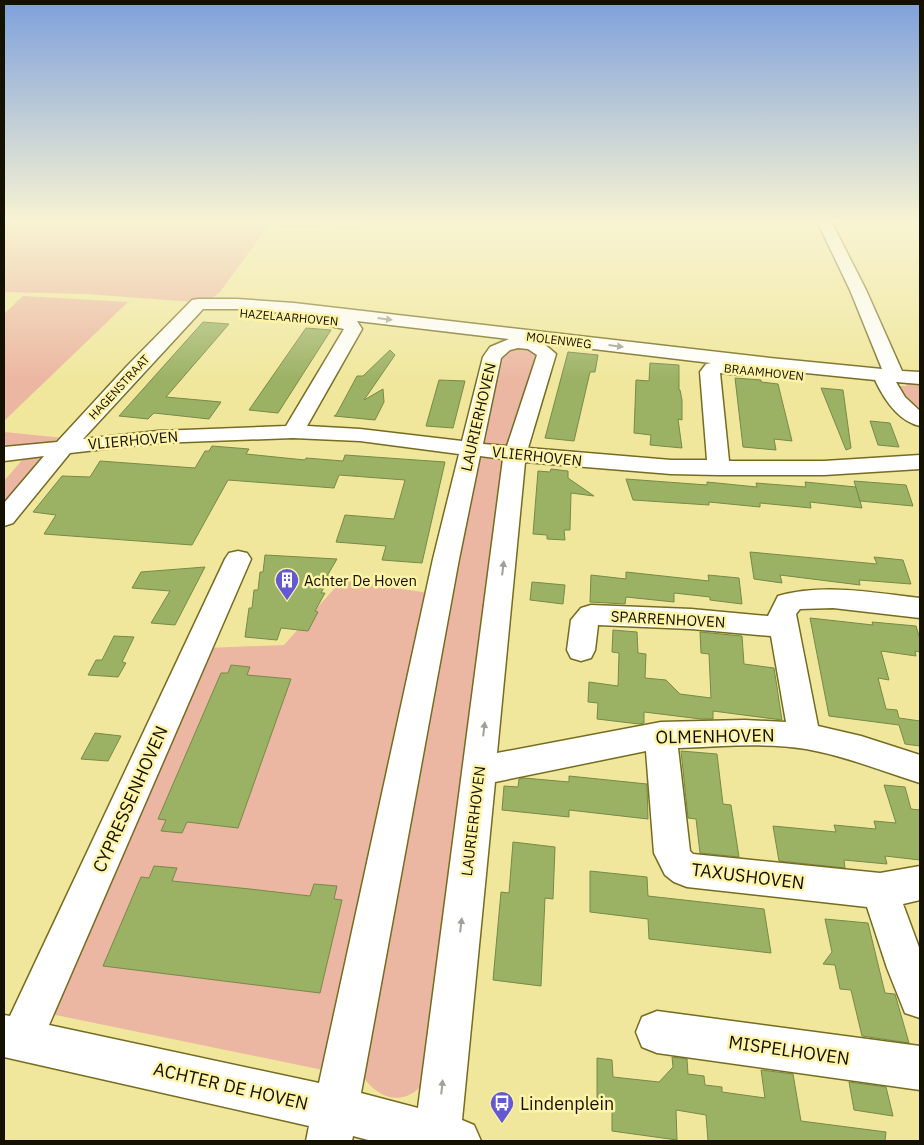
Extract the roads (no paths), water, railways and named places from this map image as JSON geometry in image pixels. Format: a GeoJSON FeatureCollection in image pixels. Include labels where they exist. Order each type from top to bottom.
{"type":"FeatureCollection","features":[{"type":"Feature","properties":{"kind":"street"},"geometry":{"type":"LineString","coordinates":[[850,274],[858,290],[900,406],[920,420]]}},
{"type":"Feature","properties":{"kind":"street","name":"MOLENWEG"},"geometry":{"type":"LineString","coordinates":[[201,306],[294,308],[889,379],[920,378]]}},
{"type":"Feature","properties":{"kind":"street","name":"HAZELAARHOVEN"},"geometry":{"type":"LineString","coordinates":[[201,306],[346,322],[353,326],[331,368],[293,432]]}},
{"type":"Feature","properties":{"kind":"street","name":"HAGENSTRAAT"},"geometry":{"type":"LineString","coordinates":[[4,518],[64,447],[134,370],[201,306]]}},
{"type":"Feature","properties":{"kind":"street","name":"LAURIERHOVEN"},"geometry":{"type":"LineString","coordinates":[[332,1125],[446,559],[492,357],[495,351],[503,345],[516,343],[530,344],[542,349],[547,354],[515,454],[479,771],[444,1139]]}},
{"type":"Feature","properties":{"kind":"street","name":"BRAAMHOVEN"},"geometry":{"type":"LineString","coordinates":[[718,468],[710,372],[713,368],[889,379]]}},
{"type":"Feature","properties":{"kind":"street","name":"VLIERHOVEN"},"geometry":{"type":"LineString","coordinates":[[4,454],[213,433],[293,432],[360,435],[606,463],[718,468],[824,468],[920,462]]}},
{"type":"Feature","properties":{"kind":"street","name":"CYPRESSENHOVEN"},"geometry":{"type":"LineString","coordinates":[[12,1038],[238,559]]}},
{"type":"Feature","properties":{"kind":"street"},"geometry":{"type":"LineString","coordinates":[[804,736],[783,627],[782,614],[788,603],[796,600],[825,599],[920,608]]}},
{"type":"Feature","properties":{"kind":"street","name":"SPARRENHOVEN"},"geometry":{"type":"LineString","coordinates":[[581,650],[585,620],[591,615],[691,618],[783,627]]}},
{"type":"Feature","properties":{"kind":"street","name":"OLMENHOVEN"},"geometry":{"type":"LineString","coordinates":[[479,771],[661,734],[745,733],[804,736],[861,749],[920,769]]}},
{"type":"Feature","properties":{"kind":"street","name":"TAXUSHOVEN"},"geometry":{"type":"LineString","coordinates":[[661,734],[672,853],[674,861],[680,866],[687,870],[880,891],[920,883]]}},
{"type":"Feature","properties":{"kind":"street"},"geometry":{"type":"LineString","coordinates":[[880,891],[907,968],[920,998]]}},
{"type":"Feature","properties":{"kind":"street","name":"MISPELHOVEN"},"geometry":{"type":"LineString","coordinates":[[657,1032],[920,1068]]}},
{"type":"Feature","properties":{"kind":"street","name":"ACHTER DE HOVEN"},"geometry":{"type":"LineString","coordinates":[[12,1038],[332,1125],[444,1139]]}},
{"type":"Feature","properties":{"kind":"place","name":"Achter De Hoven"},"geometry":{"type":"Point","coordinates":[287,601]}},
{"type":"Feature","properties":{"kind":"place","name":"Lindenplein"},"geometry":{"type":"Point","coordinates":[502,1124]}}]}
